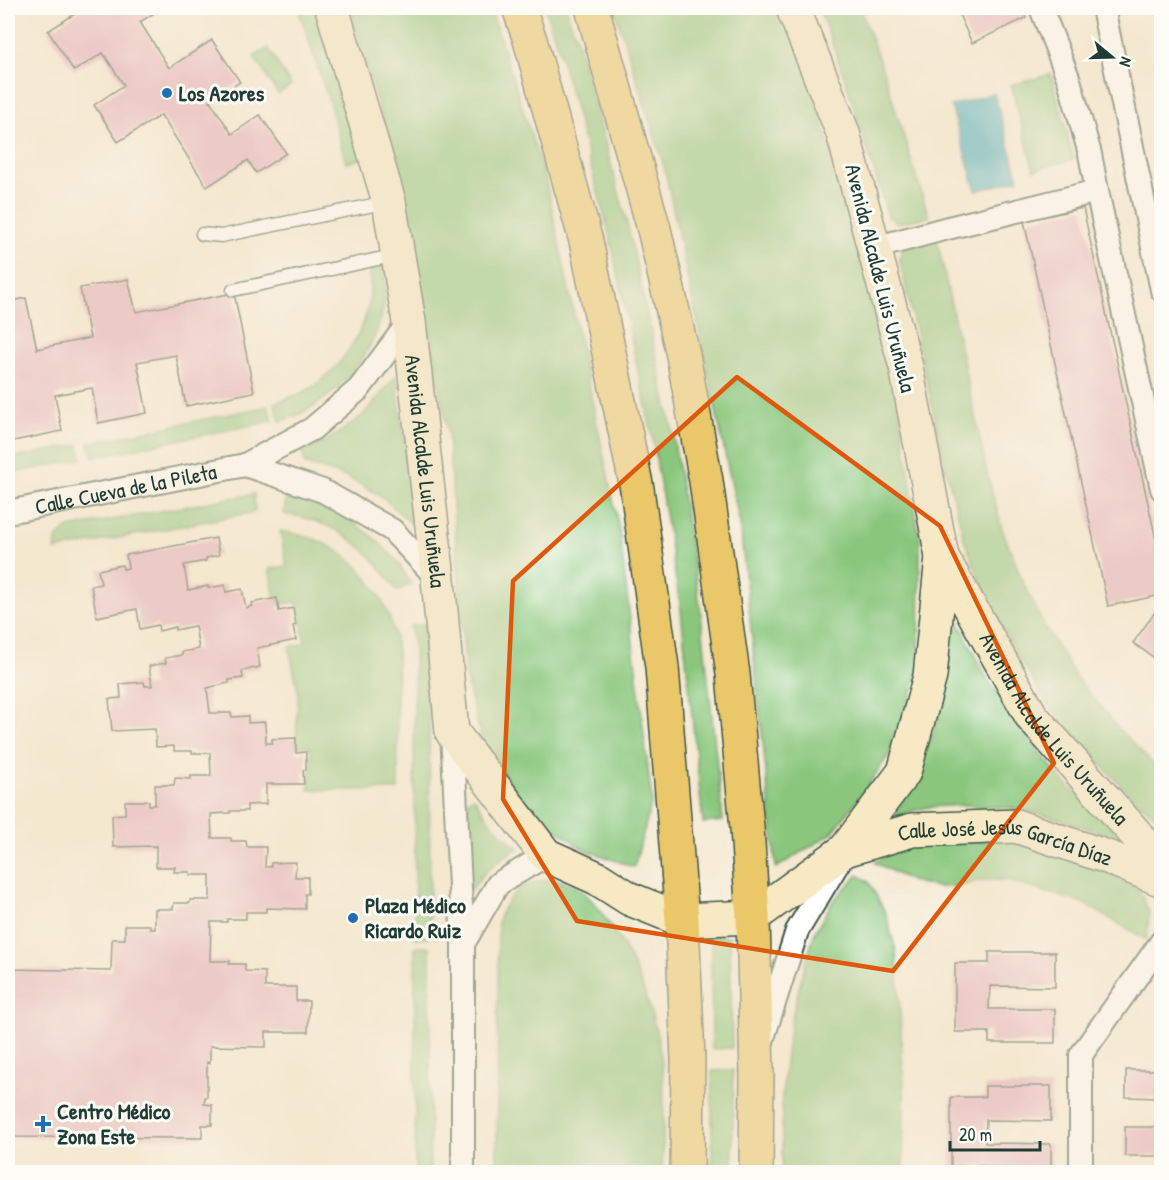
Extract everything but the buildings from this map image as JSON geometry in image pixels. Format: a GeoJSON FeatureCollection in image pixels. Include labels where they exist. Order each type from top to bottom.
{"type":"FeatureCollection","features":[{"type":"Feature","properties":{"kind":"main road"},"geometry":{"type":"LineString","coordinates":[[519,8],[586,241],[637,489],[662,667],[682,920],[688,1059],[687,1173]]}},
{"type":"Feature","properties":{"kind":"main road","name":"Avenida Alcalde Luis Uruñuela"},"geometry":{"type":"LineString","coordinates":[[592,8],[654,229],[683,355],[704,469],[733,674],[753,917],[756,1173]]}},
{"type":"Feature","properties":{"kind":"street","name":"Avenida Alcalde Luis Uruñuela"},"geometry":{"type":"LineString","coordinates":[[332,8],[389,202],[409,322],[438,579],[452,732],[463,944],[463,1173]]}},
{"type":"Feature","properties":{"kind":"street","name":"Avenida Alcalde Luis Uruñuela"},"geometry":{"type":"LineString","coordinates":[[756,1059],[797,931],[845,850],[904,772],[930,676],[942,557],[906,367],[843,133],[793,8]]}},
{"type":"Feature","properties":{"kind":"street"},"geometry":{"type":"LineString","coordinates":[[1041,8],[1069,80],[1090,154],[1096,191],[1161,489]]}},
{"type":"Feature","properties":{"kind":"street"},"geometry":{"type":"LineString","coordinates":[[1102,8],[1161,290]]}},
{"type":"Feature","properties":{"kind":"street"},"geometry":{"type":"LineString","coordinates":[[874,248],[1096,191]]}},
{"type":"Feature","properties":{"kind":"street"},"geometry":{"type":"LineString","coordinates":[[245,465],[312,429],[359,389],[409,322]]}},
{"type":"Feature","properties":{"kind":"street"},"geometry":{"type":"LineString","coordinates":[[245,465],[323,491],[392,530],[438,579]]}},
{"type":"Feature","properties":{"kind":"street","name":"Calle Cueva de la Pileta"},"geometry":{"type":"LineString","coordinates":[[8,512],[245,465]]}},
{"type":"Feature","properties":{"kind":"street","name":"Avenida Alcalde Luis Uruñuela"},"geometry":{"type":"LineString","coordinates":[[942,557],[1032,717],[1161,860]]}},
{"type":"Feature","properties":{"kind":"street"},"geometry":{"type":"LineString","coordinates":[[452,732],[546,855],[597,878],[630,899],[682,920],[753,917]]}},
{"type":"Feature","properties":{"kind":"street","name":"Calle José Jesús García Díaz"},"geometry":{"type":"LineString","coordinates":[[845,850],[912,830],[1016,826],[1110,858],[1161,880]]}},
{"type":"Feature","properties":{"kind":"street","name":"Avenida Alcalde Luis Uruñuela"},"geometry":{"type":"LineString","coordinates":[[753,917],[845,850]]}},
{"type":"Feature","properties":{"kind":"street"},"geometry":{"type":"LineString","coordinates":[[463,944],[498,884],[546,855]]}},
{"type":"Feature","properties":{"kind":"street"},"geometry":{"type":"LineString","coordinates":[[1081,1173],[1081,1055],[1161,941]]}},
{"type":"Feature","properties":{"kind":"lane"},"geometry":{"type":"LineString","coordinates":[[202,234],[221,236],[389,202]]}},
{"type":"Feature","properties":{"kind":"lane"},"geometry":{"type":"LineString","coordinates":[[233,290],[398,255]]}},
{"type":"Feature","properties":{"kind":"highlighted area"},"geometry":{"type":"Polygon","coordinates":[[[737,377],[940,526],[1054,763],[893,971],[577,921],[503,799],[513,581],[737,377]]]}},
{"type":"Feature","properties":{"kind":"green space"},"geometry":{"type":"Polygon","coordinates":[[[298,8],[317,8],[361,159],[346,163],[329,101],[298,8]]]}},
{"type":"Feature","properties":{"kind":"green space"},"geometry":{"type":"Polygon","coordinates":[[[350,8],[490,8],[546,181],[619,528],[652,801],[634,867],[583,849],[525,806],[482,741],[466,679],[448,435],[404,195],[350,8]]]}},
{"type":"Feature","properties":{"kind":"green space"},"geometry":{"type":"Polygon","coordinates":[[[545,8],[566,8],[577,40],[627,223],[672,429],[700,605],[723,821],[703,823],[681,610],[652,435],[608,229],[558,47],[545,8]]]}},
{"type":"Feature","properties":{"kind":"green space"},"geometry":{"type":"Polygon","coordinates":[[[614,8],[782,8],[813,86],[895,384],[920,542],[919,669],[895,746],[857,801],[831,834],[776,868],[740,524],[664,166],[614,8]]]}},
{"type":"Feature","properties":{"kind":"green space"},"geometry":{"type":"Polygon","coordinates":[[[819,8],[860,8],[885,76],[929,217],[898,223],[888,216],[845,79],[819,8]]]}},
{"type":"Feature","properties":{"kind":"green space"},"geometry":{"type":"Polygon","coordinates":[[[268,48],[291,85],[278,94],[254,57],[268,48]]]}},
{"type":"Feature","properties":{"kind":"green space"},"geometry":{"type":"Polygon","coordinates":[[[1051,74],[1074,159],[1034,170],[1011,85],[1051,74]]]}},
{"type":"Feature","properties":{"kind":"green space"},"geometry":{"type":"Polygon","coordinates":[[[937,239],[987,473],[1002,529],[1023,582],[1045,627],[1076,677],[1116,726],[1161,772],[1161,821],[1136,800],[1093,757],[1049,706],[1016,654],[989,603],[964,539],[899,257],[905,246],[937,239]]]}},
{"type":"Feature","properties":{"kind":"green space"},"geometry":{"type":"Polygon","coordinates":[[[385,267],[385,297],[382,314],[371,344],[362,358],[341,384],[316,405],[280,421],[274,403],[313,387],[331,372],[353,344],[367,312],[370,296],[370,270],[385,267]]]}},
{"type":"Feature","properties":{"kind":"green space"},"geometry":{"type":"Polygon","coordinates":[[[396,376],[415,527],[380,495],[344,476],[305,464],[302,452],[333,437],[363,415],[396,376]]]}},
{"type":"Feature","properties":{"kind":"green space"},"geometry":{"type":"Polygon","coordinates":[[[268,406],[273,421],[93,457],[89,443],[268,406]]]}},
{"type":"Feature","properties":{"kind":"green space"},"geometry":{"type":"Polygon","coordinates":[[[79,445],[82,459],[8,474],[8,459],[79,445]]]}},
{"type":"Feature","properties":{"kind":"green space"},"geometry":{"type":"Polygon","coordinates":[[[254,494],[255,512],[55,550],[56,539],[68,528],[254,494]]]}},
{"type":"Feature","properties":{"kind":"green space"},"geometry":{"type":"Polygon","coordinates":[[[286,495],[316,503],[345,516],[373,537],[397,561],[411,584],[397,591],[380,567],[351,539],[326,525],[284,514],[286,495]]]}},
{"type":"Feature","properties":{"kind":"green space"},"geometry":{"type":"Polygon","coordinates":[[[280,531],[316,540],[348,558],[361,571],[382,600],[389,617],[397,653],[398,790],[309,790],[309,770],[312,769],[311,747],[296,747],[298,691],[289,647],[305,643],[297,602],[278,605],[269,569],[287,566],[280,531]]]}},
{"type":"Feature","properties":{"kind":"green space"},"geometry":{"type":"Polygon","coordinates":[[[952,609],[988,680],[1026,736],[1064,782],[1137,849],[1101,833],[1052,817],[1012,808],[964,805],[928,807],[892,817],[914,782],[934,730],[948,677],[952,609]]]}},
{"type":"Feature","properties":{"kind":"green space"},"geometry":{"type":"Polygon","coordinates":[[[425,624],[429,652],[430,937],[415,938],[414,651],[410,626],[425,624]]]}},
{"type":"Feature","properties":{"kind":"green space"},"geometry":{"type":"Polygon","coordinates":[[[474,797],[494,825],[519,848],[492,866],[472,889],[467,887],[468,799],[474,797]]]}},
{"type":"Feature","properties":{"kind":"green space"},"geometry":{"type":"Polygon","coordinates":[[[1000,840],[1049,850],[1103,869],[1139,889],[1149,912],[1147,940],[1083,903],[1005,880],[981,880],[961,886],[938,887],[911,881],[874,862],[912,844],[1000,840]]]}},
{"type":"Feature","properties":{"kind":"green space"},"geometry":{"type":"Polygon","coordinates":[[[858,875],[869,882],[886,914],[896,951],[904,1091],[903,1172],[782,1172],[782,1098],[785,1060],[792,1016],[805,964],[815,932],[833,901],[858,875]]]}},
{"type":"Feature","properties":{"kind":"green space"},"geometry":{"type":"Polygon","coordinates":[[[552,879],[575,886],[587,895],[619,939],[646,995],[657,1035],[663,1076],[662,1172],[497,1172],[498,921],[506,903],[518,890],[541,880],[552,879]]]}},
{"type":"Feature","properties":{"kind":"green space"},"geometry":{"type":"Polygon","coordinates":[[[711,936],[730,936],[732,1048],[712,1049],[711,936]]]}},
{"type":"Feature","properties":{"kind":"green space"},"geometry":{"type":"Polygon","coordinates":[[[415,947],[430,947],[430,1172],[415,1172],[415,947]]]}},
{"type":"Feature","properties":{"kind":"green space"},"geometry":{"type":"Polygon","coordinates":[[[733,1070],[733,1172],[712,1172],[712,1071],[733,1070]]]}},
{"type":"Feature","properties":{"kind":"water"},"geometry":{"type":"Polygon","coordinates":[[[994,93],[1019,179],[976,191],[951,106],[994,93]]]}},
{"type":"Feature","properties":{"kind":"place","name":"Los Azores"},"geometry":{"type":"Point","coordinates":[167,93]}},
{"type":"Feature","properties":{"kind":"place","name":"Plaza Médico Ricardo Ruiz"},"geometry":{"type":"Point","coordinates":[353,918]}},
{"type":"Feature","properties":{"kind":"place","name":"Centro Médico Zona Este"},"geometry":{"type":"Point","coordinates":[43,1124]}}]}
